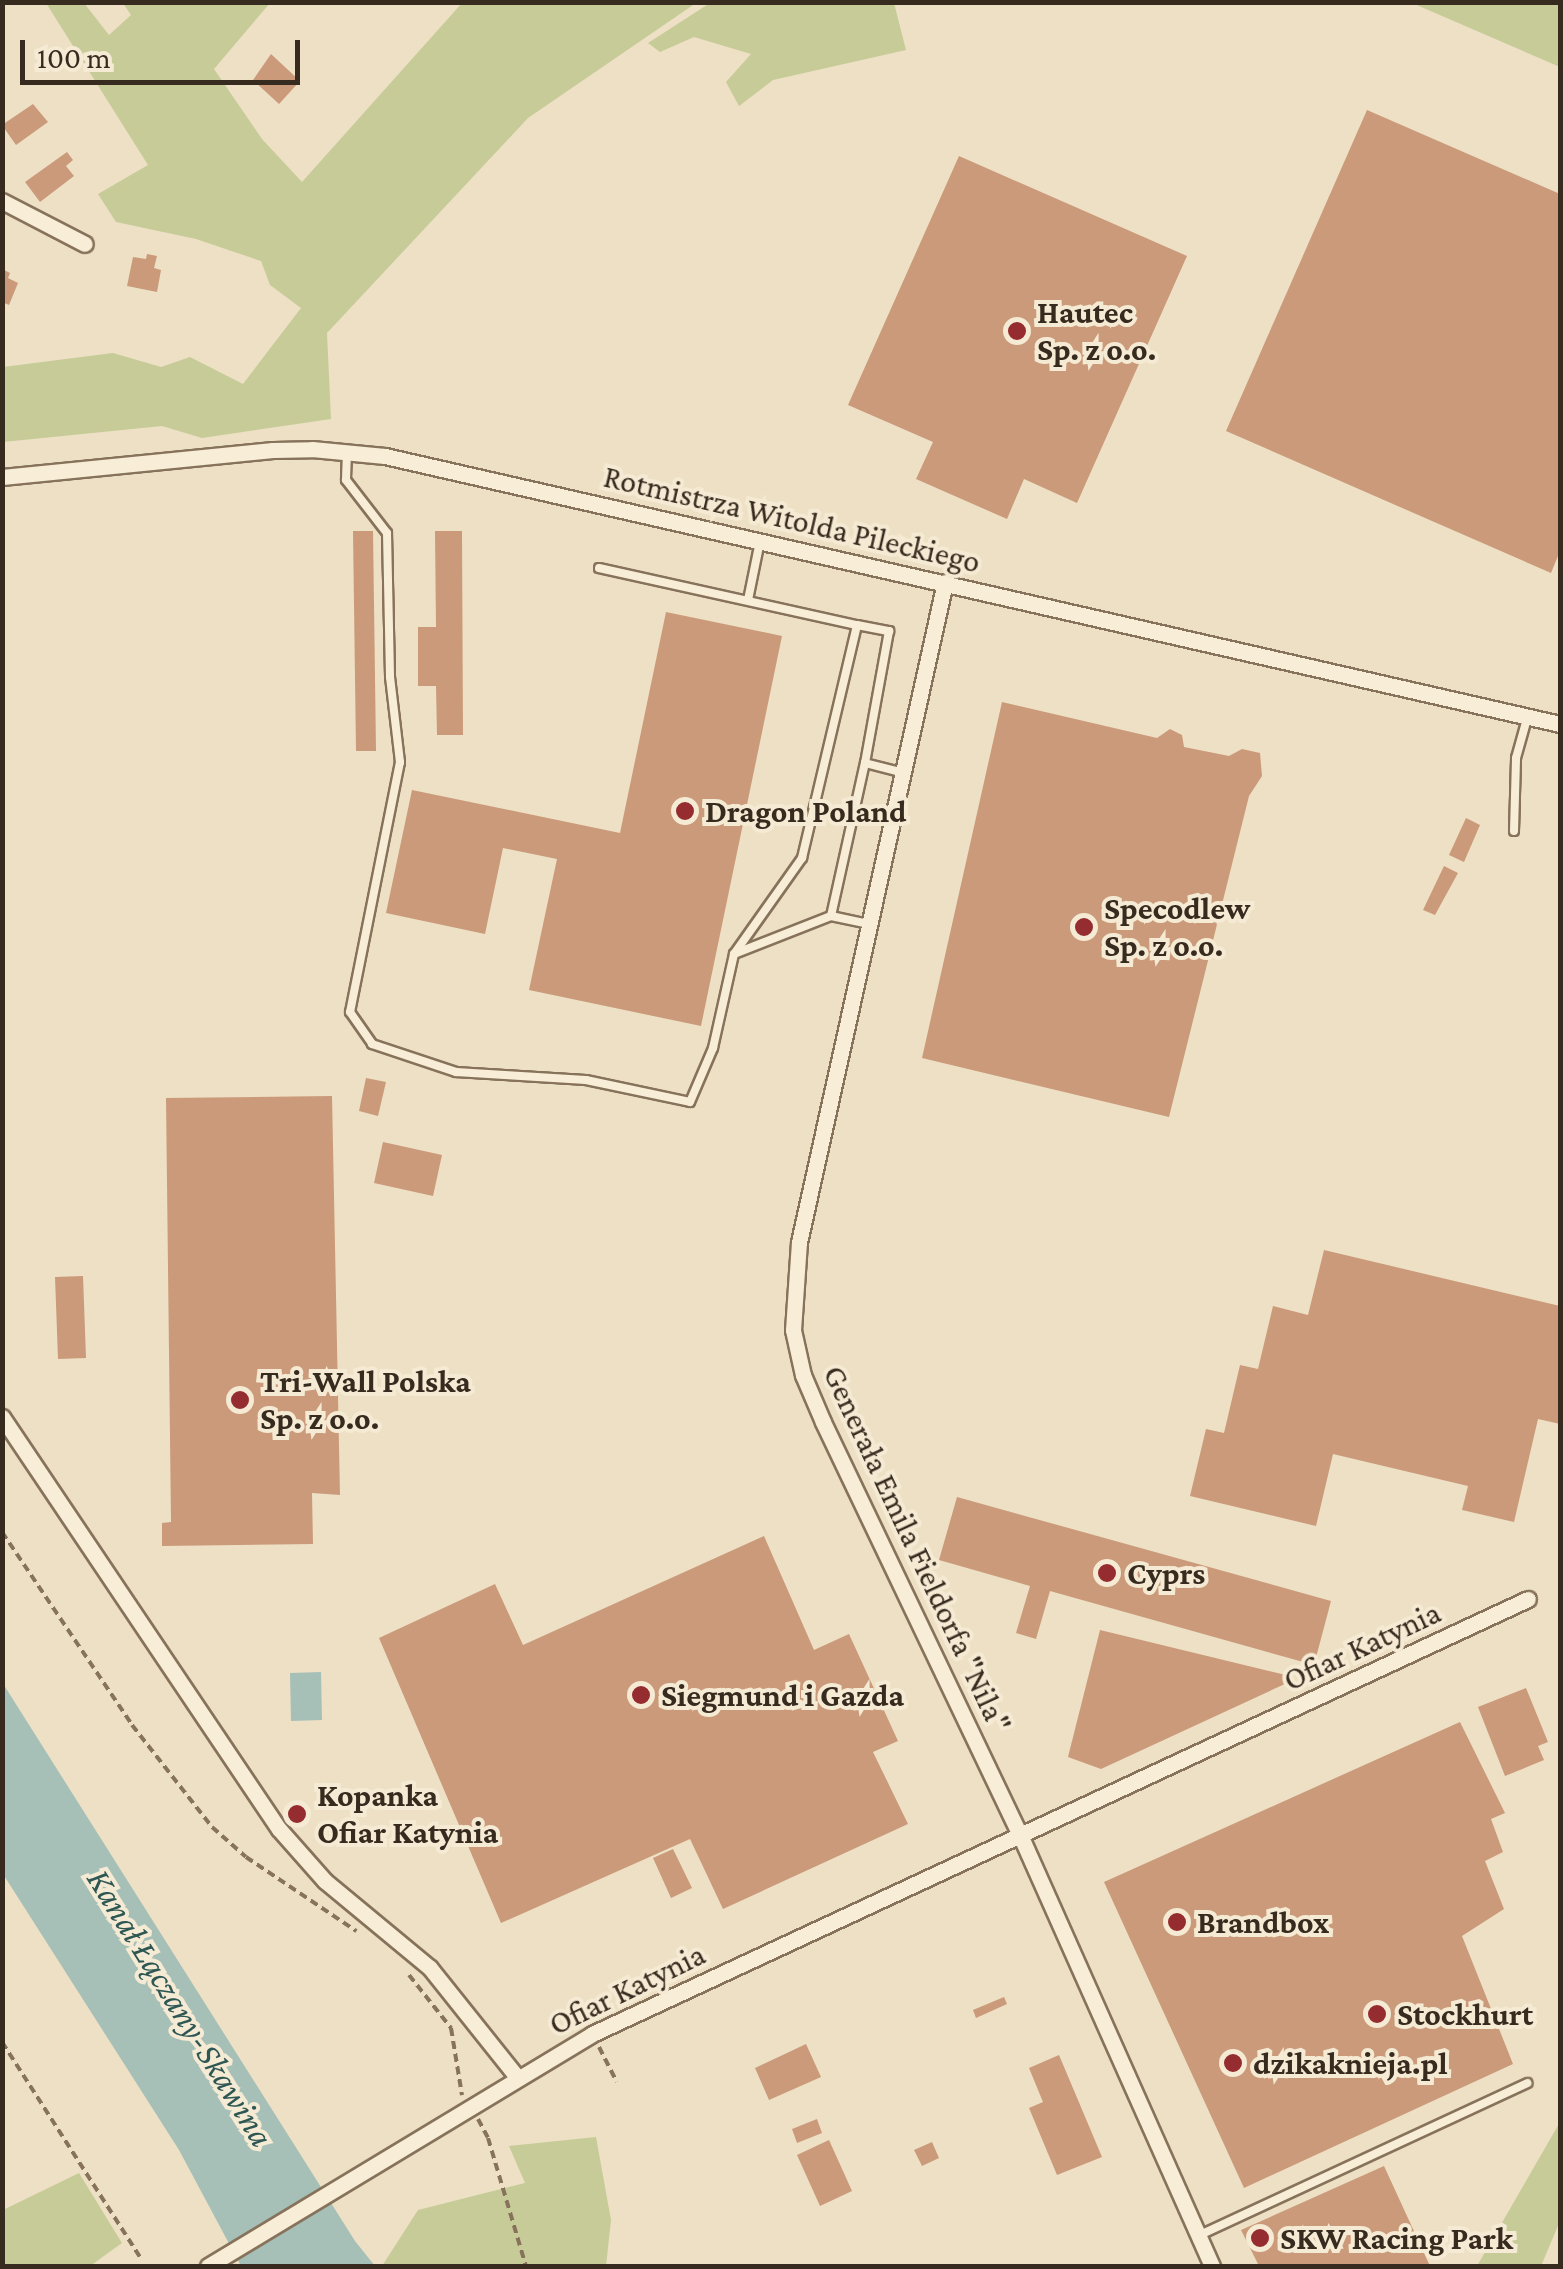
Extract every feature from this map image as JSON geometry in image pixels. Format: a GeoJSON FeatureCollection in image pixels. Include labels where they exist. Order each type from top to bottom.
{"type":"FeatureCollection","features":[{"type":"Feature","properties":{"kind":"street"},"geometry":{"type":"LineString","coordinates":[[2,201],[85,244]]}},
{"type":"Feature","properties":{"kind":"street","name":"Rotmistrza Witolda Pileckiego"},"geometry":{"type":"LineString","coordinates":[[2,477],[273,450],[346,451],[945,582],[1560,724]]}},
{"type":"Feature","properties":{"kind":"street","name":"Generała Emila Fieldorfa \"Nila\""},"geometry":{"type":"LineString","coordinates":[[945,582],[800,1242],[793,1330],[803,1375],[823,1422],[1020,1837],[1212,2266]]}},
{"type":"Feature","properties":{"kind":"street"},"geometry":{"type":"LineString","coordinates":[[2,1416],[288,1840],[338,1892],[430,1968],[517,2077]]}},
{"type":"Feature","properties":{"kind":"street","name":"Ofiar Katynia"},"geometry":{"type":"LineString","coordinates":[[208,2266],[592,2034],[1528,1599]]}},
{"type":"Feature","properties":{"kind":"lane"},"geometry":{"type":"LineString","coordinates":[[346,451],[346,480],[387,533],[390,677],[400,762],[350,1012],[372,1044],[456,1072],[586,1080],[690,1102],[713,1048],[734,954],[802,858],[857,624]]}},
{"type":"Feature","properties":{"kind":"lane"},"geometry":{"type":"LineString","coordinates":[[748,600],[760,541]]}},
{"type":"Feature","properties":{"kind":"lane"},"geometry":{"type":"LineString","coordinates":[[599,568],[890,631],[831,916]]}},
{"type":"Feature","properties":{"kind":"lane"},"geometry":{"type":"LineString","coordinates":[[1514,831],[1516,758],[1528,714]]}},
{"type":"Feature","properties":{"kind":"lane"},"geometry":{"type":"LineString","coordinates":[[864,764],[904,774]]}},
{"type":"Feature","properties":{"kind":"lane"},"geometry":{"type":"LineString","coordinates":[[734,954],[831,916],[870,924]]}},
{"type":"Feature","properties":{"kind":"lane"},"geometry":{"type":"LineString","coordinates":[[1198,2236],[1527,2083]]}},
{"type":"Feature","properties":{"kind":"path"},"geometry":{"type":"LineString","coordinates":[[2,1532],[132,1725],[212,1827],[246,1858],[366,1938]]}},
{"type":"Feature","properties":{"kind":"path"},"geometry":{"type":"LineString","coordinates":[[400,1965],[446,2020],[463,2096]]}},
{"type":"Feature","properties":{"kind":"path"},"geometry":{"type":"LineString","coordinates":[[592,2034],[617,2082]]}},
{"type":"Feature","properties":{"kind":"path"},"geometry":{"type":"LineString","coordinates":[[2,2042],[140,2257]]}},
{"type":"Feature","properties":{"kind":"path"},"geometry":{"type":"LineString","coordinates":[[478,2119],[499,2171],[526,2266]]}},
{"type":"Feature","properties":{"kind":"green space"},"geometry":{"type":"Polygon","coordinates":[[[46,3],[84,3],[109,35],[131,15],[123,3],[270,3],[214,69],[262,139],[302,182],[462,3],[696,3],[528,118],[327,333],[331,419],[202,438],[162,426],[3,442],[3,367],[113,353],[161,367],[190,357],[243,384],[301,308],[270,285],[261,261],[196,239],[116,222],[98,194],[148,165],[46,3]]]}},
{"type":"Feature","properties":{"kind":"green space"},"geometry":{"type":"Polygon","coordinates":[[[710,3],[894,3],[906,50],[773,80],[739,106],[726,82],[751,54],[694,37],[660,52],[648,43],[710,3]]]}},
{"type":"Feature","properties":{"kind":"green space"},"geometry":{"type":"Polygon","coordinates":[[[1412,3],[1560,3],[1560,67],[1412,3]]]}},
{"type":"Feature","properties":{"kind":"green space"},"geometry":{"type":"Polygon","coordinates":[[[1560,2122],[1560,2221],[1541,2266],[1477,2266],[1560,2122]]]}},
{"type":"Feature","properties":{"kind":"green space"},"geometry":{"type":"Polygon","coordinates":[[[596,2137],[611,2220],[606,2266],[382,2266],[418,2210],[525,2183],[509,2146],[596,2137]]]}},
{"type":"Feature","properties":{"kind":"green space"},"geometry":{"type":"Polygon","coordinates":[[[79,2173],[122,2243],[90,2266],[3,2266],[3,2210],[79,2173]]]}},
{"type":"Feature","properties":{"kind":"water"},"geometry":{"type":"Polygon","coordinates":[[[321,1672],[322,1720],[291,1721],[290,1673],[321,1672]]]}},
{"type":"Feature","properties":{"kind":"water","name":"Kanał Łączany-Skawina"},"geometry":{"type":"Polygon","coordinates":[[[2,1682],[355,2241],[375,2266],[241,2266],[179,2150],[3,1874],[2,1682]]]}},
{"type":"Feature","properties":{"kind":"building"},"geometry":{"type":"Polygon","coordinates":[[[271,54],[300,81],[279,104],[253,80],[271,54]]]}},
{"type":"Feature","properties":{"kind":"building"},"geometry":{"type":"Polygon","coordinates":[[[33,104],[48,122],[16,145],[2,125],[33,104]]]}},
{"type":"Feature","properties":{"kind":"building"},"geometry":{"type":"Polygon","coordinates":[[[1367,110],[1560,194],[1560,551],[1551,573],[1226,431],[1367,110]]]}},
{"type":"Feature","properties":{"kind":"building"},"geometry":{"type":"Polygon","coordinates":[[[67,152],[73,160],[66,166],[74,176],[40,202],[25,182],[67,152]]]}},
{"type":"Feature","properties":{"kind":"building","name":"Hautec Sp. z o.o."},"geometry":{"type":"Polygon","coordinates":[[[959,156],[1187,256],[1077,503],[1024,479],[1007,519],[916,479],[933,442],[848,405],[959,156]]]}},
{"type":"Feature","properties":{"kind":"building"},"geometry":{"type":"Polygon","coordinates":[[[147,254],[157,256],[154,268],[161,270],[157,292],[127,286],[133,257],[146,259],[147,254]]]}},
{"type":"Feature","properties":{"kind":"building"},"geometry":{"type":"Polygon","coordinates":[[[2,269],[18,283],[9,305],[2,302],[2,269]]]}},
{"type":"Feature","properties":{"kind":"building"},"geometry":{"type":"Polygon","coordinates":[[[353,531],[373,531],[376,751],[356,751],[353,531]]]}},
{"type":"Feature","properties":{"kind":"building"},"geometry":{"type":"Polygon","coordinates":[[[435,531],[462,531],[463,735],[437,735],[436,686],[418,686],[418,627],[436,627],[435,531]]]}},
{"type":"Feature","properties":{"kind":"building","name":"Dragon Poland"},"geometry":{"type":"Polygon","coordinates":[[[666,612],[782,636],[701,1026],[529,990],[557,859],[503,848],[485,934],[386,913],[412,790],[620,833],[666,612]]]}},
{"type":"Feature","properties":{"kind":"building","name":"Specodlew Sp. z o.o."},"geometry":{"type":"Polygon","coordinates":[[[1002,702],[1157,738],[1170,729],[1182,735],[1184,747],[1229,756],[1242,749],[1260,753],[1262,776],[1249,796],[1169,1117],[922,1058],[1002,702]]]}},
{"type":"Feature","properties":{"kind":"building"},"geometry":{"type":"Polygon","coordinates":[[[1466,818],[1480,825],[1464,862],[1449,855],[1466,818]]]}},
{"type":"Feature","properties":{"kind":"building"},"geometry":{"type":"Polygon","coordinates":[[[1444,866],[1458,873],[1435,915],[1423,910],[1444,866]]]}},
{"type":"Feature","properties":{"kind":"building"},"geometry":{"type":"Polygon","coordinates":[[[366,1078],[386,1082],[378,1116],[359,1111],[366,1078]]]}},
{"type":"Feature","properties":{"kind":"building","name":"Tri-Wall Polska Sp. z o.o."},"geometry":{"type":"Polygon","coordinates":[[[332,1096],[340,1495],[312,1493],[313,1544],[162,1546],[162,1523],[171,1522],[166,1098],[332,1096]]]}},
{"type":"Feature","properties":{"kind":"building"},"geometry":{"type":"Polygon","coordinates":[[[383,1142],[442,1155],[433,1196],[374,1183],[383,1142]]]}},
{"type":"Feature","properties":{"kind":"building"},"geometry":{"type":"Polygon","coordinates":[[[1324,1250],[1560,1306],[1560,1424],[1538,1419],[1514,1522],[1462,1510],[1468,1486],[1333,1454],[1316,1526],[1190,1496],[1206,1429],[1224,1433],[1240,1365],[1258,1369],[1273,1306],[1308,1315],[1324,1250]]]}},
{"type":"Feature","properties":{"kind":"building"},"geometry":{"type":"Polygon","coordinates":[[[83,1276],[86,1358],[58,1359],[55,1277],[83,1276]]]}},
{"type":"Feature","properties":{"kind":"building","name":"Cyprs"},"geometry":{"type":"Polygon","coordinates":[[[957,1497],[1331,1601],[1314,1665],[1050,1591],[1036,1639],[1016,1633],[1030,1586],[939,1560],[957,1497]]]}},
{"type":"Feature","properties":{"kind":"building","name":"Siegmund i Gazda"},"geometry":{"type":"Polygon","coordinates":[[[764,1536],[814,1650],[849,1634],[898,1741],[873,1752],[908,1824],[723,1909],[690,1839],[501,1923],[379,1638],[495,1584],[523,1645],[764,1536]]]}},
{"type":"Feature","properties":{"kind":"building"},"geometry":{"type":"Polygon","coordinates":[[[1100,1630],[1290,1676],[1287,1683],[1101,1769],[1068,1757],[1100,1630]]]}},
{"type":"Feature","properties":{"kind":"building"},"geometry":{"type":"Polygon","coordinates":[[[1526,1688],[1548,1742],[1538,1746],[1544,1760],[1505,1776],[1478,1707],[1526,1688]]]}},
{"type":"Feature","properties":{"kind":"building"},"geometry":{"type":"Polygon","coordinates":[[[1460,1722],[1505,1813],[1491,1819],[1503,1852],[1485,1861],[1504,1909],[1462,1936],[1513,2064],[1244,2188],[1104,1882],[1460,1722]]]}},
{"type":"Feature","properties":{"kind":"building"},"geometry":{"type":"Polygon","coordinates":[[[673,1849],[692,1888],[671,1898],[653,1858],[673,1849]]]}},
{"type":"Feature","properties":{"kind":"building"},"geometry":{"type":"Polygon","coordinates":[[[1004,1997],[1007,2004],[976,2018],[973,2010],[1004,1997]]]}},
{"type":"Feature","properties":{"kind":"building"},"geometry":{"type":"Polygon","coordinates":[[[806,2044],[821,2077],[769,2100],[755,2068],[806,2044]]]}},
{"type":"Feature","properties":{"kind":"building"},"geometry":{"type":"Polygon","coordinates":[[[1059,2055],[1102,2157],[1057,2175],[1029,2108],[1043,2102],[1029,2068],[1059,2055]]]}},
{"type":"Feature","properties":{"kind":"building"},"geometry":{"type":"Polygon","coordinates":[[[817,2119],[822,2133],[797,2143],[792,2129],[817,2119]]]}},
{"type":"Feature","properties":{"kind":"building"},"geometry":{"type":"Polygon","coordinates":[[[829,2140],[852,2191],[820,2206],[797,2155],[829,2140]]]}},
{"type":"Feature","properties":{"kind":"building"},"geometry":{"type":"Polygon","coordinates":[[[932,2142],[939,2158],[922,2166],[914,2150],[932,2142]]]}},
{"type":"Feature","properties":{"kind":"building"},"geometry":{"type":"Polygon","coordinates":[[[1384,2166],[1430,2266],[1259,2266],[1241,2230],[1384,2166]]]}},
{"type":"Feature","properties":{"kind":"place","name":"Hautec Sp. z o.o."},"geometry":{"type":"Point","coordinates":[1017,331]}},
{"type":"Feature","properties":{"kind":"place","name":"Dragon Poland"},"geometry":{"type":"Point","coordinates":[685,811]}},
{"type":"Feature","properties":{"kind":"place","name":"Specodlew Sp. z o.o."},"geometry":{"type":"Point","coordinates":[1084,927]}},
{"type":"Feature","properties":{"kind":"place","name":"Tri-Wall Polska Sp. z o.o."},"geometry":{"type":"Point","coordinates":[240,1400]}},
{"type":"Feature","properties":{"kind":"place","name":"Cyprs"},"geometry":{"type":"Point","coordinates":[1107,1573]}},
{"type":"Feature","properties":{"kind":"place","name":"Siegmund i Gazda"},"geometry":{"type":"Point","coordinates":[641,1695]}},
{"type":"Feature","properties":{"kind":"place","name":"Kopanka Ofiar Katynia"},"geometry":{"type":"Point","coordinates":[297,1814]}},
{"type":"Feature","properties":{"kind":"place","name":"Brandbox"},"geometry":{"type":"Point","coordinates":[1177,1922]}},
{"type":"Feature","properties":{"kind":"place","name":"Stockhurt"},"geometry":{"type":"Point","coordinates":[1377,2014]}},
{"type":"Feature","properties":{"kind":"place","name":"dzikaknieja.pl"},"geometry":{"type":"Point","coordinates":[1233,2063]}},
{"type":"Feature","properties":{"kind":"place","name":"SKW Racing Park"},"geometry":{"type":"Point","coordinates":[1260,2238]}}]}
